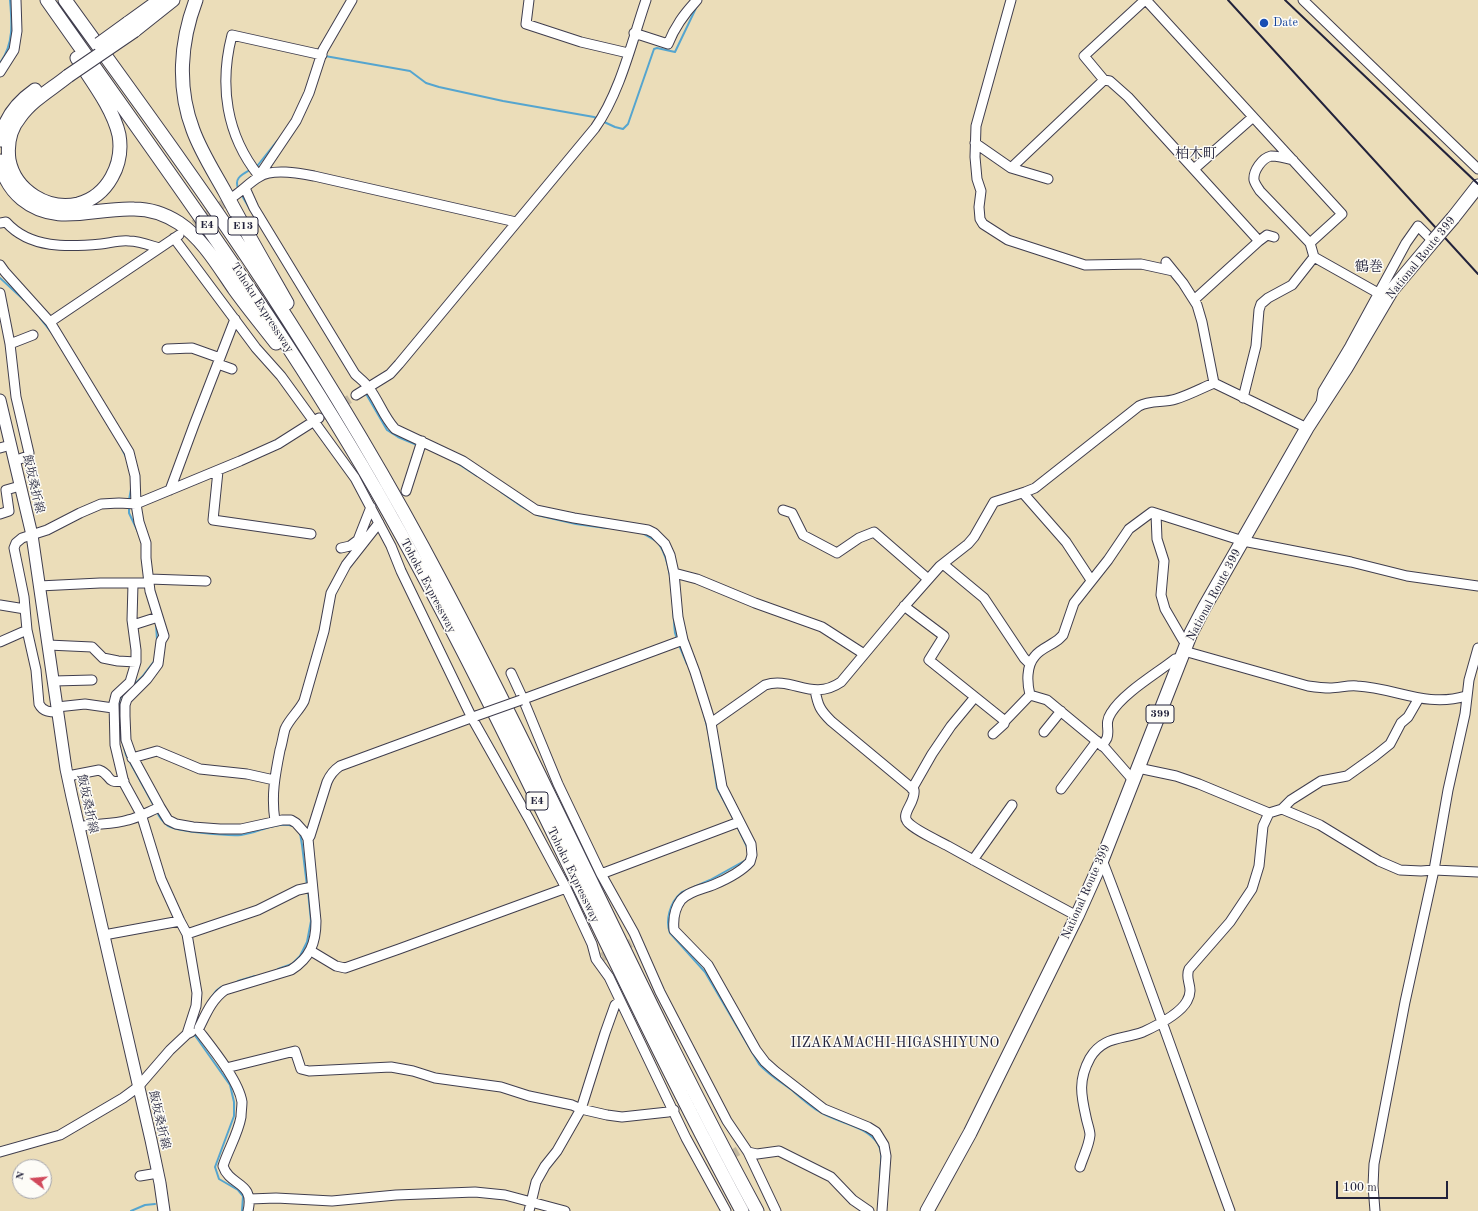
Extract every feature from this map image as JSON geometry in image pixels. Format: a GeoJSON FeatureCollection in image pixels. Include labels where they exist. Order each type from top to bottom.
{"type":"FeatureCollection","features":[{"type":"Feature","properties":{"kind":"highway"},"geometry":{"type":"LineString","coordinates":[[40,0],[110,111],[119,135],[120,147],[118,160],[114,173],[108,183],[100,192],[90,199],[78,204],[64,205],[40,199],[29,193],[22,186],[15,177],[11,168],[8,148],[10,136],[14,127],[26,109],[66,73]]}},
{"type":"Feature","properties":{"kind":"highway","name":"Tohoku Expressway"},"geometry":{"type":"LineString","coordinates":[[47,0],[207,226],[350,445],[393,520],[468,661],[678,1088],[742,1211]]}},
{"type":"Feature","properties":{"kind":"highway","name":"Tohoku Expressway"},"geometry":{"type":"LineString","coordinates":[[66,0],[157,127],[262,280],[360,436],[464,625],[689,1082],[757,1211]]}},
{"type":"Feature","properties":{"kind":"highway"},"geometry":{"type":"LineString","coordinates":[[131,27],[160,0]]}},
{"type":"Feature","properties":{"kind":"highway"},"geometry":{"type":"LineString","coordinates":[[0,144],[6,122],[12,112],[32,92],[66,73],[131,27],[173,0]]}},
{"type":"Feature","properties":{"kind":"highway","name":"E13"},"geometry":{"type":"LineString","coordinates":[[196,0],[186,30],[182,63],[184,98],[193,130],[200,147],[246,233],[335,388],[360,436]]}},
{"type":"Feature","properties":{"kind":"highway"},"geometry":{"type":"LineString","coordinates":[[0,161],[2,171],[16,194],[26,202],[49,213],[62,215],[132,208],[144,209],[167,217],[180,224],[192,233],[208,251],[251,312],[320,397]]}},
{"type":"Feature","properties":{"kind":"highway","name":"National Route 399"},"geometry":{"type":"LineString","coordinates":[[927,1211],[970,1133],[1077,916],[1102,860],[1184,651],[1204,608],[1307,428],[1346,368],[1392,290],[1478,186]]}},
{"type":"Feature","properties":{"kind":"main road","name":"飯坂桑折線"},"geometry":{"type":"LineString","coordinates":[[1,406],[5,447],[14,461],[32,535],[68,776],[158,1173],[164,1211]]}},
{"type":"Feature","properties":{"kind":"street"},"geometry":{"type":"LineString","coordinates":[[0,72],[14,50],[16,31],[16,0]]}},
{"type":"Feature","properties":{"kind":"street"},"geometry":{"type":"LineString","coordinates":[[352,0],[319,54],[309,93],[301,112],[288,135],[255,170],[240,192],[254,208],[355,374],[363,391],[395,429],[421,445],[463,461],[536,510],[574,518],[641,528],[654,533],[666,544],[674,573],[679,641],[695,672],[711,723],[722,787],[736,824],[752,849],[750,862],[726,878],[694,892],[681,900],[675,916],[674,930],[708,965],[756,1050],[765,1062],[824,1108],[876,1132],[886,1156],[882,1211]]}},
{"type":"Feature","properties":{"kind":"street"},"geometry":{"type":"LineString","coordinates":[[529,0],[526,24],[582,42],[628,53]]}},
{"type":"Feature","properties":{"kind":"street"},"geometry":{"type":"LineString","coordinates":[[363,391],[390,374],[399,364],[595,128],[605,114],[613,98],[646,0]]}},
{"type":"Feature","properties":{"kind":"street"},"geometry":{"type":"LineString","coordinates":[[634,33],[668,44],[680,18],[697,0]]}},
{"type":"Feature","properties":{"kind":"street"},"geometry":{"type":"LineString","coordinates":[[1011,0],[989,84],[985,89],[976,126],[974,157],[977,179],[981,191],[979,207],[980,219],[983,224],[1008,240],[1085,265],[1141,264],[1173,271]]}},
{"type":"Feature","properties":{"kind":"street"},"geometry":{"type":"LineString","coordinates":[[1259,241],[1128,97],[1110,81],[1104,80],[1084,56],[1146,0],[1342,214],[1310,243]]}},
{"type":"Feature","properties":{"kind":"street"},"geometry":{"type":"LineString","coordinates":[[1308,1],[1478,169]]}},
{"type":"Feature","properties":{"kind":"street"},"geometry":{"type":"LineString","coordinates":[[319,54],[232,35],[225,75],[226,106],[243,153],[255,170],[301,173],[516,222]]}},
{"type":"Feature","properties":{"kind":"street"},"geometry":{"type":"LineString","coordinates":[[1011,168],[1104,80]]}},
{"type":"Feature","properties":{"kind":"street"},"geometry":{"type":"LineString","coordinates":[[1194,169],[1253,116]]}},
{"type":"Feature","properties":{"kind":"street"},"geometry":{"type":"LineString","coordinates":[[975,143],[1011,168],[1048,179]]}},
{"type":"Feature","properties":{"kind":"street"},"geometry":{"type":"LineString","coordinates":[[1294,160],[1279,156],[1268,157],[1260,164],[1254,179],[1260,191],[1310,243],[1314,257],[1378,293]]}},
{"type":"Feature","properties":{"kind":"street"},"geometry":{"type":"LineString","coordinates":[[0,223],[6,222],[19,234],[29,239],[56,245],[77,246],[128,241],[159,248]]}},
{"type":"Feature","properties":{"kind":"street"},"geometry":{"type":"LineString","coordinates":[[1320,407],[1323,391],[1350,346],[1406,243],[1418,226],[1433,240]]}},
{"type":"Feature","properties":{"kind":"street"},"geometry":{"type":"LineString","coordinates":[[1194,300],[1259,241],[1267,235],[1274,237]]}},
{"type":"Feature","properties":{"kind":"street"},"geometry":{"type":"LineString","coordinates":[[50,322],[177,236],[256,348],[281,376],[316,420],[355,478],[379,523],[474,717],[566,888],[674,1110],[686,1138],[706,1168],[726,1211]]}},
{"type":"Feature","properties":{"kind":"street"},"geometry":{"type":"LineString","coordinates":[[1243,398],[1256,346],[1259,310],[1261,304],[1268,298],[1292,285],[1314,257]]}},
{"type":"Feature","properties":{"kind":"street"},"geometry":{"type":"LineString","coordinates":[[1166,262],[1197,305],[1202,322],[1214,383]]}},
{"type":"Feature","properties":{"kind":"street"},"geometry":{"type":"LineString","coordinates":[[0,1152],[60,1135],[123,1098],[138,1087],[170,1050],[199,1028],[211,1005],[219,994],[225,990],[291,970],[298,966],[311,951],[316,926],[308,888],[308,839],[296,822],[291,820],[275,821],[241,829],[193,827],[173,823],[156,809],[132,758],[126,740],[116,695],[130,682],[136,662],[133,625],[144,583],[146,558],[146,543],[139,522],[130,504],[135,476],[130,452],[50,322],[2,272]]}},
{"type":"Feature","properties":{"kind":"street"},"geometry":{"type":"LineString","coordinates":[[0,293],[10,344],[16,397],[29,453],[28,456],[14,461]]}},
{"type":"Feature","properties":{"kind":"street"},"geometry":{"type":"LineString","coordinates":[[170,490],[235,319]]}},
{"type":"Feature","properties":{"kind":"street"},"geometry":{"type":"LineString","coordinates":[[10,344],[33,335]]}},
{"type":"Feature","properties":{"kind":"street"},"geometry":{"type":"LineString","coordinates":[[167,349],[192,348],[232,369]]}},
{"type":"Feature","properties":{"kind":"street"},"geometry":{"type":"LineString","coordinates":[[1214,383],[1307,428]]}},
{"type":"Feature","properties":{"kind":"street"},"geometry":{"type":"LineString","coordinates":[[711,723],[765,685],[773,683],[815,690],[830,688],[841,682],[928,579],[974,537],[994,502],[1035,488],[1138,406],[1147,402],[1176,399],[1214,383]]}},
{"type":"Feature","properties":{"kind":"street"},"geometry":{"type":"LineString","coordinates":[[144,583],[155,618],[164,636],[161,641],[158,664],[147,680],[127,699],[118,704],[85,704],[45,711],[41,708],[39,704],[36,670],[14,548],[16,543],[19,540],[47,530],[101,504],[130,504],[218,471],[278,444],[316,420]]}},
{"type":"Feature","properties":{"kind":"street"},"geometry":{"type":"LineString","coordinates":[[406,491],[421,445]]}},
{"type":"Feature","properties":{"kind":"street"},"geometry":{"type":"LineString","coordinates":[[218,471],[213,520],[311,534]]}},
{"type":"Feature","properties":{"kind":"street"},"geometry":{"type":"LineString","coordinates":[[0,514],[9,511],[6,490],[20,486]]}},
{"type":"Feature","properties":{"kind":"street"},"geometry":{"type":"LineString","coordinates":[[1023,493],[1066,542],[1091,580]]}},
{"type":"Feature","properties":{"kind":"street"},"geometry":{"type":"LineString","coordinates":[[341,548],[350,546],[358,540],[371,507]]}},
{"type":"Feature","properties":{"kind":"street"},"geometry":{"type":"LineString","coordinates":[[783,510],[792,513],[803,535],[837,553],[859,538],[874,532],[928,579]]}},
{"type":"Feature","properties":{"kind":"street"},"geometry":{"type":"LineString","coordinates":[[1030,695],[1028,675],[1030,664],[1034,656],[1063,635],[1074,603],[1108,560],[1129,529],[1152,512],[1243,541],[1350,562],[1407,576],[1478,586]]}},
{"type":"Feature","properties":{"kind":"street"},"geometry":{"type":"LineString","coordinates":[[1156,514],[1157,539],[1164,561],[1161,595],[1165,609],[1183,640],[1184,651]]}},
{"type":"Feature","properties":{"kind":"street"},"geometry":{"type":"LineString","coordinates":[[275,821],[273,808],[274,780],[285,730],[294,713],[304,701],[324,631],[331,593],[346,565],[379,523]]}},
{"type":"Feature","properties":{"kind":"street"},"geometry":{"type":"LineString","coordinates":[[943,564],[984,598],[1024,658],[1030,664]]}},
{"type":"Feature","properties":{"kind":"street"},"geometry":{"type":"LineString","coordinates":[[674,573],[697,579],[756,603],[822,627],[864,654]]}},
{"type":"Feature","properties":{"kind":"street"},"geometry":{"type":"LineString","coordinates":[[40,586],[206,581]]}},
{"type":"Feature","properties":{"kind":"street"},"geometry":{"type":"LineString","coordinates":[[0,605],[25,609]]}},
{"type":"Feature","properties":{"kind":"street"},"geometry":{"type":"LineString","coordinates":[[904,606],[944,636],[929,660],[1006,721]]}},
{"type":"Feature","properties":{"kind":"street"},"geometry":{"type":"LineString","coordinates":[[133,625],[155,618]]}},
{"type":"Feature","properties":{"kind":"street"},"geometry":{"type":"LineString","coordinates":[[0,642],[28,630]]}},
{"type":"Feature","properties":{"kind":"street"},"geometry":{"type":"LineString","coordinates":[[308,839],[327,782],[335,769],[340,766],[679,641]]}},
{"type":"Feature","properties":{"kind":"street"},"geometry":{"type":"LineString","coordinates":[[48,645],[92,647],[103,658],[136,662]]}},
{"type":"Feature","properties":{"kind":"street"},"geometry":{"type":"LineString","coordinates":[[1375,1211],[1373,1171],[1405,1002],[1434,870],[1448,790],[1464,714],[1469,680],[1478,648]]}},
{"type":"Feature","properties":{"kind":"street"},"geometry":{"type":"LineString","coordinates":[[1184,651],[1308,686],[1328,688],[1356,686],[1441,701],[1453,700],[1466,696]]}},
{"type":"Feature","properties":{"kind":"street"},"geometry":{"type":"LineString","coordinates":[[1061,789],[1099,743],[1107,738],[1107,721],[1116,706],[1184,651]]}},
{"type":"Feature","properties":{"kind":"street"},"geometry":{"type":"LineString","coordinates":[[511,673],[558,784],[634,942],[689,1050],[776,1211]]}},
{"type":"Feature","properties":{"kind":"street"},"geometry":{"type":"LineString","coordinates":[[54,681],[92,680]]}},
{"type":"Feature","properties":{"kind":"street"},"geometry":{"type":"LineString","coordinates":[[815,690],[817,703],[821,711],[912,788],[915,795],[906,813],[907,820],[926,834],[1077,916]]}},
{"type":"Feature","properties":{"kind":"street"},"geometry":{"type":"LineString","coordinates":[[1030,695],[1047,700],[1136,774],[1176,776],[1269,813],[1282,808],[1291,800],[1321,781],[1347,776],[1375,756],[1390,744],[1401,723],[1408,716],[1419,698]]}},
{"type":"Feature","properties":{"kind":"street"},"geometry":{"type":"LineString","coordinates":[[993,734],[1030,695]]}},
{"type":"Feature","properties":{"kind":"street"},"geometry":{"type":"LineString","coordinates":[[912,788],[951,726],[975,697]]}},
{"type":"Feature","properties":{"kind":"street"},"geometry":{"type":"LineString","coordinates":[[118,704],[115,745],[124,781],[141,814],[160,879],[187,934],[197,993],[193,1032],[226,1068],[236,1085],[242,1102],[238,1125],[223,1166],[229,1176],[245,1188],[249,1195],[250,1199],[248,1211]]}},
{"type":"Feature","properties":{"kind":"street"},"geometry":{"type":"LineString","coordinates":[[1044,732],[1061,711]]}},
{"type":"Feature","properties":{"kind":"street"},"geometry":{"type":"LineString","coordinates":[[132,758],[157,751],[200,769],[247,774],[274,780]]}},
{"type":"Feature","properties":{"kind":"street"},"geometry":{"type":"LineString","coordinates":[[68,776],[99,770],[104,771],[114,782],[124,781]]}},
{"type":"Feature","properties":{"kind":"street"},"geometry":{"type":"LineString","coordinates":[[973,860],[1012,805]]}},
{"type":"Feature","properties":{"kind":"street"},"geometry":{"type":"LineString","coordinates":[[1282,808],[1320,825],[1379,861],[1400,870],[1478,872]]}},
{"type":"Feature","properties":{"kind":"street"},"geometry":{"type":"LineString","coordinates":[[79,827],[92,824],[114,823],[130,820],[141,814],[156,809]]}},
{"type":"Feature","properties":{"kind":"street"},"geometry":{"type":"LineString","coordinates":[[1080,1167],[1088,1146],[1090,1134],[1080,1089],[1091,1057],[1104,1043],[1115,1038],[1142,1032],[1183,1008],[1188,1000],[1191,988],[1187,974],[1188,969],[1230,922],[1252,890],[1259,866],[1263,826],[1269,813]]}},
{"type":"Feature","properties":{"kind":"street"},"geometry":{"type":"LineString","coordinates":[[601,874],[736,824]]}},
{"type":"Feature","properties":{"kind":"street"},"geometry":{"type":"LineString","coordinates":[[1102,860],[1132,936],[1161,1022],[1230,1211]]}},
{"type":"Feature","properties":{"kind":"street"},"geometry":{"type":"LineString","coordinates":[[187,934],[258,910],[298,890],[308,888]]}},
{"type":"Feature","properties":{"kind":"street"},"geometry":{"type":"LineString","coordinates":[[311,951],[336,966],[345,968],[566,888]]}},
{"type":"Feature","properties":{"kind":"street"},"geometry":{"type":"LineString","coordinates":[[104,935],[180,921]]}},
{"type":"Feature","properties":{"kind":"street"},"geometry":{"type":"LineString","coordinates":[[530,1211],[536,1182],[545,1166],[560,1146],[581,1109],[615,1005],[620,1001]]}},
{"type":"Feature","properties":{"kind":"street"},"geometry":{"type":"LineString","coordinates":[[226,1068],[295,1051],[301,1069],[309,1071],[391,1067],[413,1071],[435,1078],[501,1087],[529,1096],[572,1105],[581,1109],[622,1117],[674,1110]]}},
{"type":"Feature","properties":{"kind":"street"},"geometry":{"type":"LineString","coordinates":[[743,1150],[757,1154],[778,1151],[785,1154],[831,1177],[853,1200],[869,1211]]}},
{"type":"Feature","properties":{"kind":"street"},"geometry":{"type":"LineString","coordinates":[[140,1176],[158,1173]]}},
{"type":"Feature","properties":{"kind":"street"},"geometry":{"type":"LineString","coordinates":[[250,1199],[276,1198],[332,1201],[396,1195],[475,1192],[505,1195],[565,1211]]}},
{"type":"Feature","properties":{"kind":"waterway"},"geometry":{"type":"LineString","coordinates":[[0,63],[5,56],[10,41],[10,0]]}},
{"type":"Feature","properties":{"kind":"waterway"},"geometry":{"type":"LineString","coordinates":[[602,121],[623,129],[628,124],[654,49],[657,48],[675,52],[697,6]]}},
{"type":"Feature","properties":{"kind":"waterway"},"geometry":{"type":"LineString","coordinates":[[325,56],[410,71],[426,83],[439,87],[598,119]]}},
{"type":"Feature","properties":{"kind":"waterway"},"geometry":{"type":"LineString","coordinates":[[256,167],[277,141]]}},
{"type":"Feature","properties":{"kind":"waterway"},"geometry":{"type":"LineString","coordinates":[[239,190],[237,180],[250,170]]}},
{"type":"Feature","properties":{"kind":"waterway"},"geometry":{"type":"LineString","coordinates":[[241,194],[251,211]]}},
{"type":"Feature","properties":{"kind":"waterway"},"geometry":{"type":"LineString","coordinates":[[0,278],[24,300]]}},
{"type":"Feature","properties":{"kind":"waterway"},"geometry":{"type":"LineString","coordinates":[[40,318],[51,332]]}},
{"type":"Feature","properties":{"kind":"waterway"},"geometry":{"type":"LineString","coordinates":[[365,392],[387,430],[398,437],[417,445]]}},
{"type":"Feature","properties":{"kind":"waterway"},"geometry":{"type":"LineString","coordinates":[[122,449],[126,457]]}},
{"type":"Feature","properties":{"kind":"waterway"},"geometry":{"type":"LineString","coordinates":[[454,461],[477,476]]}},
{"type":"Feature","properties":{"kind":"waterway"},"geometry":{"type":"LineString","coordinates":[[129,500],[131,489]]}},
{"type":"Feature","properties":{"kind":"waterway"},"geometry":{"type":"LineString","coordinates":[[501,492],[537,515],[576,524],[606,528]]}},
{"type":"Feature","properties":{"kind":"waterway"},"geometry":{"type":"LineString","coordinates":[[129,506],[129,513],[138,532]]}},
{"type":"Feature","properties":{"kind":"waterway"},"geometry":{"type":"LineString","coordinates":[[642,533],[656,541]]}},
{"type":"Feature","properties":{"kind":"waterway"},"geometry":{"type":"LineString","coordinates":[[659,544],[664,553],[670,575],[675,633],[677,639]]}},
{"type":"Feature","properties":{"kind":"waterway"},"geometry":{"type":"LineString","coordinates":[[156,624],[157,640]]}},
{"type":"Feature","properties":{"kind":"waterway"},"geometry":{"type":"LineString","coordinates":[[679,645],[687,664]]}},
{"type":"Feature","properties":{"kind":"waterway"},"geometry":{"type":"LineString","coordinates":[[154,806],[126,755],[120,733],[119,702],[120,698],[142,677],[155,660]]}},
{"type":"Feature","properties":{"kind":"waterway"},"geometry":{"type":"LineString","coordinates":[[704,714],[708,731]]}},
{"type":"Feature","properties":{"kind":"waterway"},"geometry":{"type":"LineString","coordinates":[[709,736],[717,788],[734,820]]}},
{"type":"Feature","properties":{"kind":"waterway"},"geometry":{"type":"LineString","coordinates":[[157,812],[168,826],[182,830],[204,833],[241,835],[274,826],[293,826]]}},
{"type":"Feature","properties":{"kind":"waterway"},"geometry":{"type":"LineString","coordinates":[[737,826],[748,849]]}},
{"type":"Feature","properties":{"kind":"waterway"},"geometry":{"type":"LineString","coordinates":[[300,833],[307,886]]}},
{"type":"Feature","properties":{"kind":"waterway"},"geometry":{"type":"LineString","coordinates":[[694,887],[746,860],[747,857]]}},
{"type":"Feature","properties":{"kind":"waterway"},"geometry":{"type":"LineString","coordinates":[[690,889],[681,893],[671,906],[668,917],[670,933],[705,972],[759,1064],[816,1110],[827,1116],[859,1128],[873,1138],[878,1144],[881,1152],[880,1177]]}},
{"type":"Feature","properties":{"kind":"waterway"},"geometry":{"type":"LineString","coordinates":[[278,969],[292,964],[300,956],[307,942],[311,921],[308,891]]}},
{"type":"Feature","properties":{"kind":"waterway"},"geometry":{"type":"LineString","coordinates":[[238,981],[255,976]]}},
{"type":"Feature","properties":{"kind":"waterway"},"geometry":{"type":"LineString","coordinates":[[208,1002],[221,987]]}},
{"type":"Feature","properties":{"kind":"waterway"},"geometry":{"type":"LineString","coordinates":[[194,1034],[230,1085],[234,1102],[234,1116],[215,1167],[219,1179],[238,1190],[243,1196],[242,1211]]}},
{"type":"Feature","properties":{"kind":"waterway"},"geometry":{"type":"LineString","coordinates":[[131,1211],[145,1205],[155,1204]]}},
{"type":"Feature","properties":{"kind":"tunnel"},"geometry":{"type":"LineString","coordinates":[[183,232],[233,197]]}},
{"type":"Feature","properties":{"kind":"tunnel"},"geometry":{"type":"LineString","coordinates":[[319,418],[356,395]]}},
{"type":"Feature","properties":{"kind":"tunnel"},"geometry":{"type":"LineString","coordinates":[[602,957],[631,943]]}},
{"type":"Feature","properties":{"kind":"tunnel"},"geometry":{"type":"LineString","coordinates":[[710,1167],[738,1151]]}},
{"type":"Feature","properties":{"kind":"railway"},"geometry":{"type":"LineString","coordinates":[[1228,0],[1478,274]]}},
{"type":"Feature","properties":{"kind":"railway"},"geometry":{"type":"LineString","coordinates":[[1285,0],[1478,184]]}},
{"type":"Feature","properties":{"kind":"place","name":"Date"},"geometry":{"type":"Point","coordinates":[1264,23]}},
{"type":"Feature","properties":{"kind":"district","name":"柏木町"},"geometry":{"type":"Point","coordinates":[1196,154]}},
{"type":"Feature","properties":{"kind":"district","name":"鶴巻"},"geometry":{"type":"Point","coordinates":[1369,267]}},
{"type":"Feature","properties":{"kind":"district","name":"IIZAKAMACHI-HIGASHIYUNO"},"geometry":{"type":"Point","coordinates":[895,1043]}}]}
